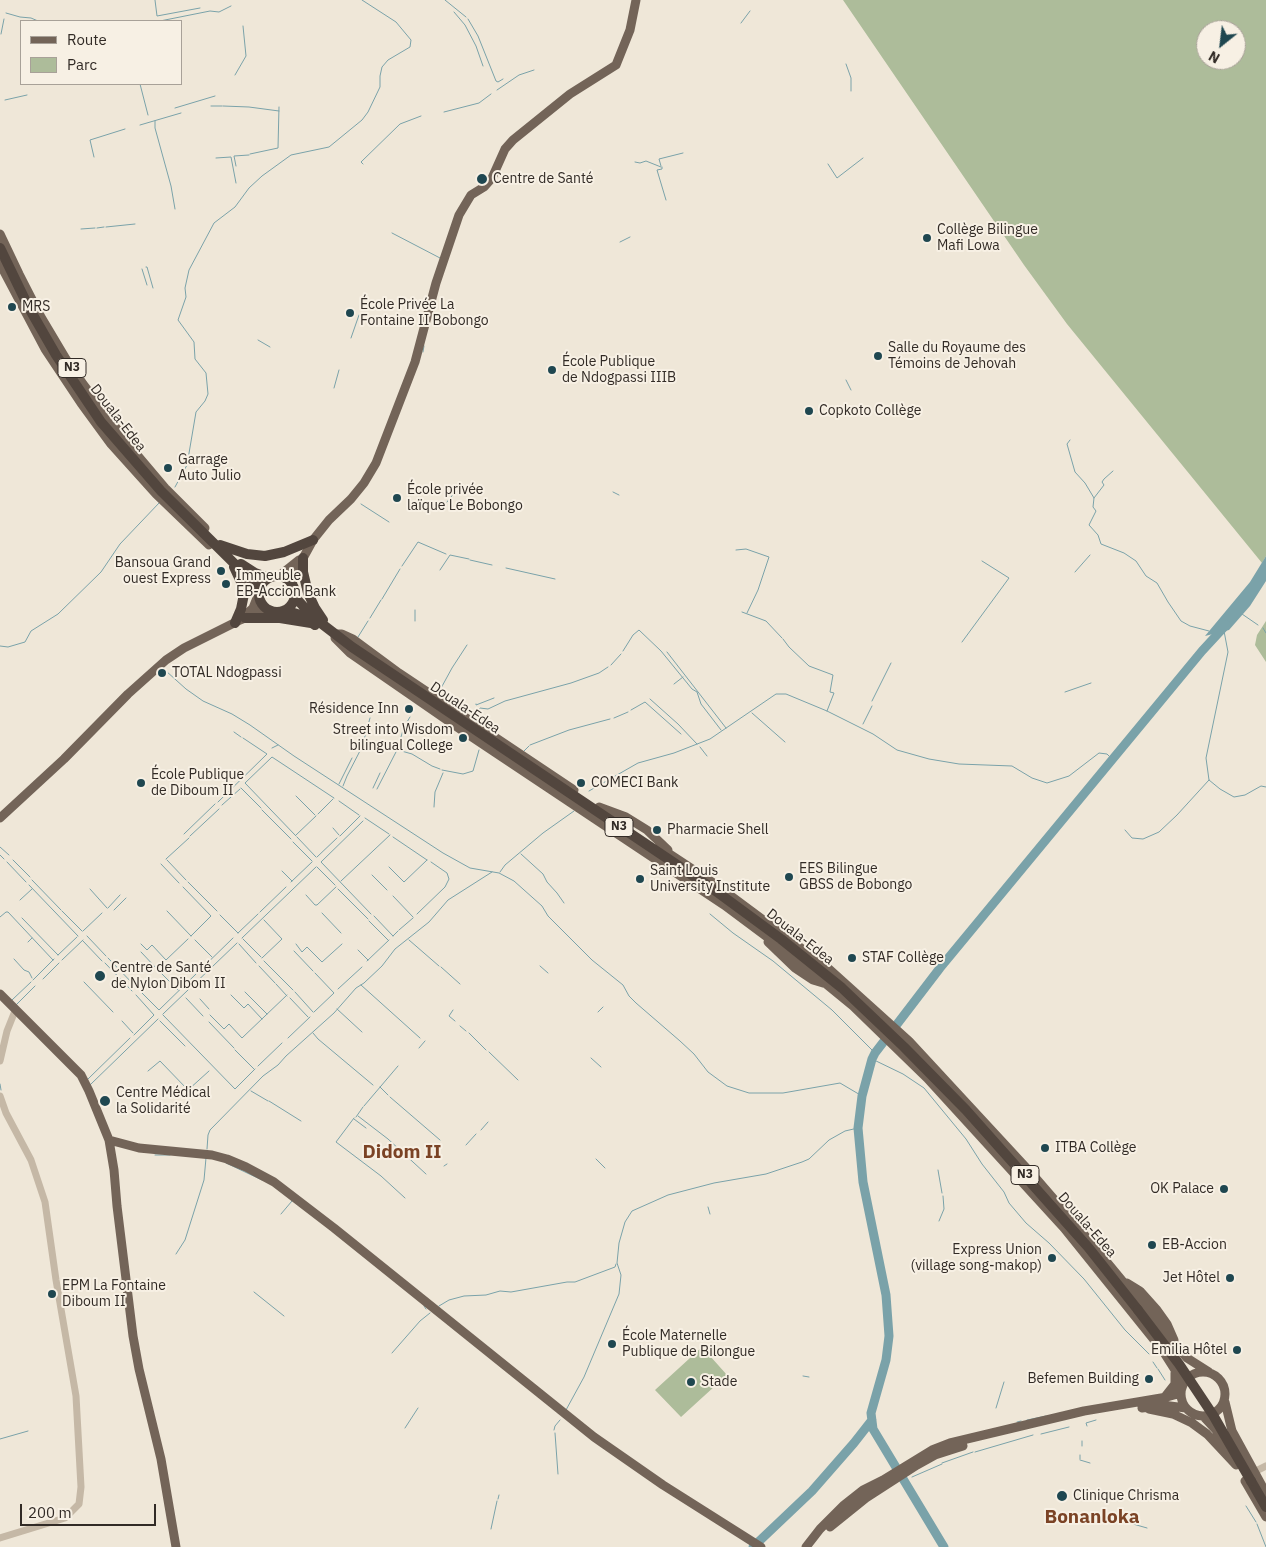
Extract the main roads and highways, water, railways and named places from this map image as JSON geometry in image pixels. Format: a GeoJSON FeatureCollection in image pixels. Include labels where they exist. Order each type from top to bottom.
{"type":"FeatureCollection","features":[{"type":"Feature","properties":{"kind":"highway","name":"Douala-Edea"},"geometry":{"type":"LineString","coordinates":[[0,248],[29,308],[81,394],[115,439],[147,476],[260,591]]}},
{"type":"Feature","properties":{"kind":"highway","name":"Douala-Edea"},"geometry":{"type":"LineString","coordinates":[[208,536],[255,573],[274,577]]}},
{"type":"Feature","properties":{"kind":"highway"},"geometry":{"type":"LineString","coordinates":[[220,545],[247,554],[265,556],[284,552],[313,540]]}},
{"type":"Feature","properties":{"kind":"highway"},"geometry":{"type":"LineString","coordinates":[[304,556],[304,578],[310,599],[334,634]]}},
{"type":"Feature","properties":{"kind":"highway"},"geometry":{"type":"LineString","coordinates":[[231,561],[241,582],[244,594],[240,620],[280,618],[313,623]]}},
{"type":"Feature","properties":{"kind":"highway"},"geometry":{"type":"LineString","coordinates":[[260,591],[264,582],[274,577]]}},
{"type":"Feature","properties":{"kind":"highway","name":"N3"},"geometry":{"type":"LineString","coordinates":[[274,577],[285,578],[292,584],[295,597]]}},
{"type":"Feature","properties":{"kind":"highway","name":"N3"},"geometry":{"type":"LineString","coordinates":[[260,591],[261,601],[270,610],[277,612],[285,610]]}},
{"type":"Feature","properties":{"kind":"highway"},"geometry":{"type":"LineString","coordinates":[[285,610],[291,606],[295,597]]}},
{"type":"Feature","properties":{"kind":"highway","name":"Douala-Edea"},"geometry":{"type":"LineString","coordinates":[[295,597],[313,617],[352,648],[713,889],[816,967],[877,1020],[966,1110],[1095,1254],[1179,1364],[1253,1476]]}},
{"type":"Feature","properties":{"kind":"highway","name":"Douala-Edea"},"geometry":{"type":"LineString","coordinates":[[285,610],[300,615],[334,634]]}},
{"type":"Feature","properties":{"kind":"highway","name":"N3"},"geometry":{"type":"LineString","coordinates":[[1253,1476],[1266,1507]]}},
{"type":"Feature","properties":{"kind":"main road"},"geometry":{"type":"LineString","coordinates":[[292,584],[296,571],[313,540],[329,520],[360,489],[376,463],[415,362],[436,283],[459,215],[471,195],[484,187],[492,178],[505,149],[512,140],[570,94],[616,65],[630,30],[636,0]]}},
{"type":"Feature","properties":{"kind":"main road","name":"N3"},"geometry":{"type":"LineString","coordinates":[[0,234],[32,300],[59,348],[79,378],[132,449],[165,488],[220,545]]}},
{"type":"Feature","properties":{"kind":"main road","name":"N3"},"geometry":{"type":"LineString","coordinates":[[0,264],[30,323],[81,403],[111,444],[189,527],[231,561]]}},
{"type":"Feature","properties":{"kind":"main road"},"geometry":{"type":"LineString","coordinates":[[274,577],[304,556]]}},
{"type":"Feature","properties":{"kind":"main road"},"geometry":{"type":"LineString","coordinates":[[240,620],[253,608],[260,591]]}},
{"type":"Feature","properties":{"kind":"main road"},"geometry":{"type":"LineString","coordinates":[[0,818],[64,759],[138,684],[166,660],[184,648],[240,620],[261,611],[270,610]]}},
{"type":"Feature","properties":{"kind":"main road"},"geometry":{"type":"LineString","coordinates":[[334,634],[342,634],[353,639],[401,674],[720,888],[813,956],[849,985],[877,1020]]}},
{"type":"Feature","properties":{"kind":"main road"},"geometry":{"type":"LineString","coordinates":[[334,634],[350,653],[696,885],[877,1020]]}},
{"type":"Feature","properties":{"kind":"main road"},"geometry":{"type":"LineString","coordinates":[[0,994],[81,1075],[92,1096],[109,1140],[133,1336],[161,1459],[176,1547]]}},
{"type":"Feature","properties":{"kind":"main road"},"geometry":{"type":"LineString","coordinates":[[904,1046],[1033,1175],[1187,1358],[1217,1376],[1223,1383],[1226,1392],[1224,1402],[1232,1431],[1253,1476],[1266,1494]]}},
{"type":"Feature","properties":{"kind":"main road"},"geometry":{"type":"LineString","coordinates":[[904,1046],[1064,1228],[1125,1303],[1174,1368],[1180,1379],[1182,1401],[1186,1408],[1194,1414],[1203,1416],[1216,1412],[1224,1402]]}},
{"type":"Feature","properties":{"kind":"main road"},"geometry":{"type":"LineString","coordinates":[[109,1140],[139,1148],[209,1154],[246,1167],[274,1182],[594,1437],[662,1485],[761,1547]]}},
{"type":"Feature","properties":{"kind":"main road"},"geometry":{"type":"LineString","coordinates":[[1164,1398],[1174,1384],[1176,1375],[1174,1368]]}},
{"type":"Feature","properties":{"kind":"main road"},"geometry":{"type":"LineString","coordinates":[[1181,1392],[1184,1382],[1191,1375],[1209,1372]]}},
{"type":"Feature","properties":{"kind":"main road"},"geometry":{"type":"LineString","coordinates":[[812,1547],[834,1523],[884,1483],[932,1450],[950,1443],[1084,1411],[1164,1398],[1181,1392]]}},
{"type":"Feature","properties":{"kind":"main road"},"geometry":{"type":"LineString","coordinates":[[910,1466],[962,1446],[1083,1417],[1162,1405],[1186,1408]]}},
{"type":"Feature","properties":{"kind":"main road"},"geometry":{"type":"LineString","coordinates":[[1141,1408],[1173,1414],[1192,1423],[1207,1434],[1236,1465]]}},
{"type":"Feature","properties":{"kind":"main road"},"geometry":{"type":"LineString","coordinates":[[1203,1416],[1216,1430],[1266,1517]]}},
{"type":"Feature","properties":{"kind":"main road"},"geometry":{"type":"LineString","coordinates":[[806,1547],[820,1529],[844,1505],[863,1490],[884,1483]]}},
{"type":"Feature","properties":{"kind":"water"},"geometry":{"type":"Polygon","coordinates":[[[1266,556],[1266,581],[1250,606],[1229,630],[1205,636],[1250,582],[1266,556]]]}},
{"type":"Feature","properties":{"kind":"waterway"},"geometry":{"type":"LineString","coordinates":[[155,0],[157,16],[200,8]]}},
{"type":"Feature","properties":{"kind":"waterway"},"geometry":{"type":"LineString","coordinates":[[175,487],[187,465],[196,412],[208,394],[206,373],[195,359],[194,342],[178,320],[186,297],[185,288],[189,270],[214,223],[235,207],[249,188],[262,176],[291,155],[329,147],[362,120],[380,87],[382,67],[388,60],[410,47],[411,40],[396,22],[362,0]]}},
{"type":"Feature","properties":{"kind":"waterway"},"geometry":{"type":"LineString","coordinates":[[445,0],[466,17]]}},
{"type":"Feature","properties":{"kind":"waterway"},"geometry":{"type":"LineString","coordinates":[[165,20],[210,11],[219,12],[231,6]]}},
{"type":"Feature","properties":{"kind":"waterway"},"geometry":{"type":"LineString","coordinates":[[741,23],[750,11]]}},
{"type":"Feature","properties":{"kind":"waterway"},"geometry":{"type":"LineString","coordinates":[[454,12],[465,25],[476,46],[483,66]]}},
{"type":"Feature","properties":{"kind":"waterway"},"geometry":{"type":"LineString","coordinates":[[6,13],[36,20]]}},
{"type":"Feature","properties":{"kind":"waterway"},"geometry":{"type":"LineString","coordinates":[[1,34],[4,19]]}},
{"type":"Feature","properties":{"kind":"waterway"},"geometry":{"type":"LineString","coordinates":[[468,19],[478,36],[496,81],[498,82],[503,79]]}},
{"type":"Feature","properties":{"kind":"waterway"},"geometry":{"type":"LineString","coordinates":[[235,75],[246,56],[243,26]]}},
{"type":"Feature","properties":{"kind":"waterway"},"geometry":{"type":"LineString","coordinates":[[846,64],[851,78],[851,91]]}},
{"type":"Feature","properties":{"kind":"waterway"},"geometry":{"type":"LineString","coordinates":[[497,90],[519,75],[534,70]]}},
{"type":"Feature","properties":{"kind":"waterway"},"geometry":{"type":"LineString","coordinates":[[140,85],[148,115]]}},
{"type":"Feature","properties":{"kind":"waterway"},"geometry":{"type":"LineString","coordinates":[[444,112],[479,103],[491,94]]}},
{"type":"Feature","properties":{"kind":"waterway"},"geometry":{"type":"LineString","coordinates":[[5,100],[27,95]]}},
{"type":"Feature","properties":{"kind":"waterway"},"geometry":{"type":"LineString","coordinates":[[175,108],[215,96]]}},
{"type":"Feature","properties":{"kind":"waterway"},"geometry":{"type":"LineString","coordinates":[[211,106],[222,106]]}},
{"type":"Feature","properties":{"kind":"waterway"},"geometry":{"type":"LineString","coordinates":[[223,106],[279,111]]}},
{"type":"Feature","properties":{"kind":"waterway"},"geometry":{"type":"LineString","coordinates":[[250,154],[278,148],[279,107]]}},
{"type":"Feature","properties":{"kind":"waterway"},"geometry":{"type":"LineString","coordinates":[[140,125],[181,113]]}},
{"type":"Feature","properties":{"kind":"waterway"},"geometry":{"type":"LineString","coordinates":[[363,164],[361,162],[400,124],[421,116]]}},
{"type":"Feature","properties":{"kind":"waterway"},"geometry":{"type":"LineString","coordinates":[[155,121],[155,128],[171,186],[175,209]]}},
{"type":"Feature","properties":{"kind":"waterway"},"geometry":{"type":"LineString","coordinates":[[94,157],[90,140],[125,129]]}},
{"type":"Feature","properties":{"kind":"waterway"},"geometry":{"type":"LineString","coordinates":[[661,166],[659,159],[683,153]]}},
{"type":"Feature","properties":{"kind":"waterway"},"geometry":{"type":"LineString","coordinates":[[236,166],[234,156],[249,155]]}},
{"type":"Feature","properties":{"kind":"waterway"},"geometry":{"type":"LineString","coordinates":[[216,158],[231,157],[236,183]]}},
{"type":"Feature","properties":{"kind":"waterway"},"geometry":{"type":"LineString","coordinates":[[828,164],[837,178],[863,158]]}},
{"type":"Feature","properties":{"kind":"waterway"},"geometry":{"type":"LineString","coordinates":[[635,162],[646,161],[661,167]]}},
{"type":"Feature","properties":{"kind":"waterway"},"geometry":{"type":"LineString","coordinates":[[662,167],[662,169],[657,170],[666,200]]}},
{"type":"Feature","properties":{"kind":"waterway"},"geometry":{"type":"LineString","coordinates":[[106,227],[135,224]]}},
{"type":"Feature","properties":{"kind":"waterway"},"geometry":{"type":"LineString","coordinates":[[97,228],[104,227]]}},
{"type":"Feature","properties":{"kind":"waterway"},"geometry":{"type":"LineString","coordinates":[[81,229],[95,228]]}},
{"type":"Feature","properties":{"kind":"waterway"},"geometry":{"type":"LineString","coordinates":[[392,233],[440,258]]}},
{"type":"Feature","properties":{"kind":"waterway"},"geometry":{"type":"LineString","coordinates":[[620,242],[630,237]]}},
{"type":"Feature","properties":{"kind":"waterway"},"geometry":{"type":"LineString","coordinates":[[146,267],[153,288]]}},
{"type":"Feature","properties":{"kind":"waterway"},"geometry":{"type":"LineString","coordinates":[[142,269],[147,285]]}},
{"type":"Feature","properties":{"kind":"waterway"},"geometry":{"type":"LineString","coordinates":[[351,338],[359,315]]}},
{"type":"Feature","properties":{"kind":"waterway"},"geometry":{"type":"LineString","coordinates":[[258,340],[270,347]]}},
{"type":"Feature","properties":{"kind":"waterway"},"geometry":{"type":"LineString","coordinates":[[423,352],[424,346]]}},
{"type":"Feature","properties":{"kind":"waterway"},"geometry":{"type":"LineString","coordinates":[[334,388],[339,370]]}},
{"type":"Feature","properties":{"kind":"waterway"},"geometry":{"type":"LineString","coordinates":[[846,380],[851,390]]}},
{"type":"Feature","properties":{"kind":"waterway"},"geometry":{"type":"LineString","coordinates":[[1070,440],[1067,444],[1075,472],[1085,483],[1094,498],[1093,507],[1096,511],[1089,525],[1098,535],[1101,544],[1124,553],[1136,561],[1146,576],[1157,583],[1181,621],[1190,626],[1209,631]]}},
{"type":"Feature","properties":{"kind":"waterway"},"geometry":{"type":"LineString","coordinates":[[1094,498],[1104,485],[1102,482],[1104,479],[1113,471]]}},
{"type":"Feature","properties":{"kind":"waterway"},"geometry":{"type":"LineString","coordinates":[[447,502],[458,491]]}},
{"type":"Feature","properties":{"kind":"waterway"},"geometry":{"type":"LineString","coordinates":[[613,492],[619,495]]}},
{"type":"Feature","properties":{"kind":"waterway"},"geometry":{"type":"LineString","coordinates":[[0,646],[8,647],[25,642],[31,631],[58,614],[101,572],[120,544],[160,502]]}},
{"type":"Feature","properties":{"kind":"waterway"},"geometry":{"type":"LineString","coordinates":[[361,504],[389,522]]}},
{"type":"Feature","properties":{"kind":"waterway"},"geometry":{"type":"LineString","coordinates":[[402,566],[418,542],[446,554]]}},
{"type":"Feature","properties":{"kind":"waterway"},"geometry":{"type":"LineString","coordinates":[[736,550],[746,549],[769,557],[758,590],[747,613]]}},
{"type":"Feature","properties":{"kind":"waterway"},"geometry":{"type":"LineString","coordinates":[[440,570],[450,555],[469,559]]}},
{"type":"Feature","properties":{"kind":"waterway"},"geometry":{"type":"LineString","coordinates":[[1075,572],[1090,555]]}},
{"type":"Feature","properties":{"kind":"waterway"},"geometry":{"type":"LineString","coordinates":[[470,560],[492,565]]}},
{"type":"Feature","properties":{"kind":"waterway"},"geometry":{"type":"LineString","coordinates":[[962,642],[1009,578],[982,561]]}},
{"type":"Feature","properties":{"kind":"waterway"},"geometry":{"type":"LineString","coordinates":[[506,568],[555,579]]}},
{"type":"Feature","properties":{"kind":"waterway"},"geometry":{"type":"LineString","coordinates":[[382,599],[400,569]]}},
{"type":"Feature","properties":{"kind":"waterway"},"geometry":{"type":"LineString","coordinates":[[370,618],[381,600]]}},
{"type":"Feature","properties":{"kind":"waterway"},"geometry":{"type":"LineString","coordinates":[[415,610],[415,621]]}},
{"type":"Feature","properties":{"kind":"waterway"},"geometry":{"type":"LineString","coordinates":[[742,612],[766,621],[782,638]]}},
{"type":"Feature","properties":{"kind":"waterway"},"geometry":{"type":"LineString","coordinates":[[1242,614],[1258,625]]}},
{"type":"Feature","properties":{"kind":"waterway"},"geometry":{"type":"LineString","coordinates":[[358,637],[368,621]]}},
{"type":"Feature","properties":{"kind":"waterway"},"geometry":{"type":"LineString","coordinates":[[944,1547],[873,1429],[871,1413],[886,1360],[889,1336],[886,1295],[863,1182],[858,1128],[862,1096],[872,1059],[940,968],[1202,651],[1226,625]]}},
{"type":"Feature","properties":{"kind":"waterway"},"geometry":{"type":"LineString","coordinates":[[1263,628],[1266,633]]}},
{"type":"Feature","properties":{"kind":"waterway"},"geometry":{"type":"LineString","coordinates":[[623,651],[633,635],[639,630],[661,651],[692,689],[697,692],[701,704],[721,730]]}},
{"type":"Feature","properties":{"kind":"waterway"},"geometry":{"type":"LineString","coordinates":[[1224,631],[1228,652],[1206,758],[1209,780],[1234,797],[1245,795],[1261,786],[1266,787]]}},
{"type":"Feature","properties":{"kind":"waterway"},"geometry":{"type":"LineString","coordinates":[[783,639],[809,666],[833,675],[830,692],[834,693],[827,711]]}},
{"type":"Feature","properties":{"kind":"waterway"},"geometry":{"type":"LineString","coordinates":[[440,690],[467,645]]}},
{"type":"Feature","properties":{"kind":"waterway"},"geometry":{"type":"LineString","coordinates":[[667,652],[726,728]]}},
{"type":"Feature","properties":{"kind":"waterway"},"geometry":{"type":"LineString","coordinates":[[611,665],[621,654]]}},
{"type":"Feature","properties":{"kind":"waterway"},"geometry":{"type":"LineString","coordinates":[[872,701],[891,663]]}},
{"type":"Feature","properties":{"kind":"waterway"},"geometry":{"type":"LineString","coordinates":[[473,715],[480,708],[488,709],[505,701],[571,683],[599,673],[608,667]]}},
{"type":"Feature","properties":{"kind":"waterway"},"geometry":{"type":"LineString","coordinates":[[166,671],[203,701],[232,714],[250,725],[294,756],[443,853],[470,868],[499,873],[514,881],[542,906],[548,916],[592,960],[623,985],[629,996],[636,1003],[694,1054],[708,1072],[727,1086],[749,1093],[783,1093],[840,1083],[862,1096]]}},
{"type":"Feature","properties":{"kind":"waterway"},"geometry":{"type":"LineString","coordinates":[[674,684],[683,677]]}},
{"type":"Feature","properties":{"kind":"waterway"},"geometry":{"type":"LineString","coordinates":[[1065,692],[1091,683]]}},
{"type":"Feature","properties":{"kind":"waterway"},"geometry":{"type":"LineString","coordinates":[[589,791],[638,763],[674,753],[710,739],[776,694],[786,694],[827,711],[873,734],[897,750],[929,759],[959,764],[1012,766],[1032,778],[1047,783],[1069,776],[1099,753],[1107,754],[1113,760]]}},
{"type":"Feature","properties":{"kind":"waterway"},"geometry":{"type":"LineString","coordinates":[[476,704],[494,698]]}},
{"type":"Feature","properties":{"kind":"waterway"},"geometry":{"type":"LineString","coordinates":[[650,699],[697,744]]}},
{"type":"Feature","properties":{"kind":"waterway"},"geometry":{"type":"LineString","coordinates":[[631,710],[645,702],[681,734]]}},
{"type":"Feature","properties":{"kind":"waterway"},"geometry":{"type":"LineString","coordinates":[[863,724],[872,706]]}},
{"type":"Feature","properties":{"kind":"waterway"},"geometry":{"type":"LineString","coordinates":[[614,718],[628,712]]}},
{"type":"Feature","properties":{"kind":"waterway"},"geometry":{"type":"LineString","coordinates":[[752,713],[785,742]]}},
{"type":"Feature","properties":{"kind":"waterway"},"geometry":{"type":"LineString","coordinates":[[377,789],[397,750],[404,727],[410,717]]}},
{"type":"Feature","properties":{"kind":"waterway"},"geometry":{"type":"LineString","coordinates":[[343,786],[362,747],[370,718]]}},
{"type":"Feature","properties":{"kind":"waterway"},"geometry":{"type":"LineString","coordinates":[[530,745],[569,730],[610,719]]}},
{"type":"Feature","properties":{"kind":"waterway"},"geometry":{"type":"LineString","coordinates":[[234,732],[241,737]]}},
{"type":"Feature","properties":{"kind":"waterway"},"geometry":{"type":"LineString","coordinates":[[218,802],[267,754],[243,738]]}},
{"type":"Feature","properties":{"kind":"waterway"},"geometry":{"type":"LineString","coordinates":[[272,748],[278,745]]}},
{"type":"Feature","properties":{"kind":"waterway"},"geometry":{"type":"LineString","coordinates":[[523,752],[529,746]]}},
{"type":"Feature","properties":{"kind":"waterway"},"geometry":{"type":"LineString","coordinates":[[700,747],[707,756]]}},
{"type":"Feature","properties":{"kind":"waterway"},"geometry":{"type":"LineString","coordinates":[[398,750],[412,754],[440,769]]}},
{"type":"Feature","properties":{"kind":"waterway"},"geometry":{"type":"LineString","coordinates":[[442,770],[463,774],[473,771],[479,750]]}},
{"type":"Feature","properties":{"kind":"waterway"},"geometry":{"type":"LineString","coordinates":[[296,836],[245,783],[272,757],[334,798]]}},
{"type":"Feature","properties":{"kind":"waterway"},"geometry":{"type":"LineString","coordinates":[[339,784],[352,758]]}},
{"type":"Feature","properties":{"kind":"waterway"},"geometry":{"type":"LineString","coordinates":[[373,788],[380,773]]}},
{"type":"Feature","properties":{"kind":"waterway"},"geometry":{"type":"LineString","coordinates":[[434,807],[435,792],[443,773]]}},
{"type":"Feature","properties":{"kind":"waterway"},"geometry":{"type":"LineString","coordinates":[[1125,830],[1132,838],[1143,839],[1159,832],[1209,780]]}},
{"type":"Feature","properties":{"kind":"waterway"},"geometry":{"type":"LineString","coordinates":[[241,788],[261,808]]}},
{"type":"Feature","properties":{"kind":"waterway"},"geometry":{"type":"LineString","coordinates":[[222,805],[240,789]]}},
{"type":"Feature","properties":{"kind":"waterway"},"geometry":{"type":"LineString","coordinates":[[296,796],[315,815]]}},
{"type":"Feature","properties":{"kind":"waterway"},"geometry":{"type":"LineString","coordinates":[[318,814],[333,799]]}},
{"type":"Feature","properties":{"kind":"waterway"},"geometry":{"type":"LineString","coordinates":[[339,801],[359,815]]}},
{"type":"Feature","properties":{"kind":"waterway"},"geometry":{"type":"LineString","coordinates":[[184,834],[215,804]]}},
{"type":"Feature","properties":{"kind":"waterway"},"geometry":{"type":"LineString","coordinates":[[190,836],[219,809]]}},
{"type":"Feature","properties":{"kind":"waterway"},"geometry":{"type":"LineString","coordinates":[[262,810],[291,839]]}},
{"type":"Feature","properties":{"kind":"waterway"},"geometry":{"type":"LineString","coordinates":[[500,872],[505,865],[543,833],[574,811]]}},
{"type":"Feature","properties":{"kind":"waterway"},"geometry":{"type":"LineString","coordinates":[[296,835],[316,816]]}},
{"type":"Feature","properties":{"kind":"waterway"},"geometry":{"type":"LineString","coordinates":[[340,836],[360,816]]}},
{"type":"Feature","properties":{"kind":"waterway"},"geometry":{"type":"LineString","coordinates":[[365,818],[389,834]]}},
{"type":"Feature","properties":{"kind":"waterway"},"geometry":{"type":"LineString","coordinates":[[363,821],[321,862],[371,914]]}},
{"type":"Feature","properties":{"kind":"waterway"},"geometry":{"type":"LineString","coordinates":[[333,828],[339,835]]}},
{"type":"Feature","properties":{"kind":"waterway"},"geometry":{"type":"LineString","coordinates":[[341,881],[390,835]]}},
{"type":"Feature","properties":{"kind":"waterway"},"geometry":{"type":"LineString","coordinates":[[297,837],[316,857]]}},
{"type":"Feature","properties":{"kind":"waterway"},"geometry":{"type":"LineString","coordinates":[[393,837],[427,860]]}},
{"type":"Feature","properties":{"kind":"waterway"},"geometry":{"type":"LineString","coordinates":[[166,859],[189,838]]}},
{"type":"Feature","properties":{"kind":"waterway"},"geometry":{"type":"LineString","coordinates":[[317,857],[337,838]]}},
{"type":"Feature","properties":{"kind":"waterway"},"geometry":{"type":"LineString","coordinates":[[293,842],[312,861]]}},
{"type":"Feature","properties":{"kind":"waterway"},"geometry":{"type":"LineString","coordinates":[[0,847],[9,855]]}},
{"type":"Feature","properties":{"kind":"waterway"},"geometry":{"type":"LineString","coordinates":[[521,854],[543,874],[564,903]]}},
{"type":"Feature","properties":{"kind":"waterway"},"geometry":{"type":"LineString","coordinates":[[0,855],[4,859]]}},
{"type":"Feature","properties":{"kind":"waterway"},"geometry":{"type":"LineString","coordinates":[[13,860],[30,877]]}},
{"type":"Feature","properties":{"kind":"waterway"},"geometry":{"type":"LineString","coordinates":[[167,860],[186,880]]}},
{"type":"Feature","properties":{"kind":"waterway"},"geometry":{"type":"LineString","coordinates":[[389,867],[404,882],[427,860]]}},
{"type":"Feature","properties":{"kind":"waterway"},"geometry":{"type":"LineString","coordinates":[[7,862],[26,882]]}},
{"type":"Feature","properties":{"kind":"waterway"},"geometry":{"type":"LineString","coordinates":[[291,882],[312,862]]}},
{"type":"Feature","properties":{"kind":"waterway"},"geometry":{"type":"LineString","coordinates":[[417,914],[445,887],[449,879],[447,873],[431,862]]}},
{"type":"Feature","properties":{"kind":"waterway"},"geometry":{"type":"LineString","coordinates":[[161,864],[179,883]]}},
{"type":"Feature","properties":{"kind":"waterway"},"geometry":{"type":"LineString","coordinates":[[242,938],[316,867]]}},
{"type":"Feature","properties":{"kind":"waterway"},"geometry":{"type":"LineString","coordinates":[[317,867],[335,885]]}},
{"type":"Feature","properties":{"kind":"waterway"},"geometry":{"type":"LineString","coordinates":[[282,871],[292,881]]}},
{"type":"Feature","properties":{"kind":"waterway"},"geometry":{"type":"LineString","coordinates":[[207,1149],[210,1130],[263,1076],[278,1065],[334,1013],[356,988],[382,966],[395,949],[429,922],[448,900],[492,872]]}},
{"type":"Feature","properties":{"kind":"waterway"},"geometry":{"type":"LineString","coordinates":[[372,875],[387,890]]}},
{"type":"Feature","properties":{"kind":"waterway"},"geometry":{"type":"LineString","coordinates":[[32,880],[61,910]]}},
{"type":"Feature","properties":{"kind":"waterway"},"geometry":{"type":"LineString","coordinates":[[188,882],[217,911]]}},
{"type":"Feature","properties":{"kind":"waterway"},"geometry":{"type":"LineString","coordinates":[[29,885],[78,936]]}},
{"type":"Feature","properties":{"kind":"waterway"},"geometry":{"type":"LineString","coordinates":[[183,887],[211,916],[191,936]]}},
{"type":"Feature","properties":{"kind":"waterway"},"geometry":{"type":"LineString","coordinates":[[260,912],[286,887]]}},
{"type":"Feature","properties":{"kind":"waterway"},"geometry":{"type":"LineString","coordinates":[[306,895],[317,905],[336,887]]}},
{"type":"Feature","properties":{"kind":"waterway"},"geometry":{"type":"LineString","coordinates":[[20,900],[32,889]]}},
{"type":"Feature","properties":{"kind":"waterway"},"geometry":{"type":"LineString","coordinates":[[90,889],[107,908]]}},
{"type":"Feature","properties":{"kind":"waterway"},"geometry":{"type":"LineString","coordinates":[[338,889],[368,919]]}},
{"type":"Feature","properties":{"kind":"waterway"},"geometry":{"type":"LineString","coordinates":[[108,908],[120,895]]}},
{"type":"Feature","properties":{"kind":"waterway"},"geometry":{"type":"LineString","coordinates":[[393,896],[413,917]]}},
{"type":"Feature","properties":{"kind":"waterway"},"geometry":{"type":"LineString","coordinates":[[114,910],[126,898]]}},
{"type":"Feature","properties":{"kind":"waterway"},"geometry":{"type":"LineString","coordinates":[[62,911],[82,931]]}},
{"type":"Feature","properties":{"kind":"waterway"},"geometry":{"type":"LineString","coordinates":[[167,911],[191,936]]}},
{"type":"Feature","properties":{"kind":"waterway"},"geometry":{"type":"LineString","coordinates":[[0,917],[8,912],[53,960]]}},
{"type":"Feature","properties":{"kind":"waterway"},"geometry":{"type":"LineString","coordinates":[[83,931],[102,913]]}},
{"type":"Feature","properties":{"kind":"waterway"},"geometry":{"type":"LineString","coordinates":[[322,913],[341,933]]}},
{"type":"Feature","properties":{"kind":"waterway"},"geometry":{"type":"LineString","coordinates":[[238,933],[258,914]]}},
{"type":"Feature","properties":{"kind":"waterway"},"geometry":{"type":"LineString","coordinates":[[710,914],[773,961],[832,1010],[875,1053]]}},
{"type":"Feature","properties":{"kind":"waterway"},"geometry":{"type":"LineString","coordinates":[[220,915],[238,933]]}},
{"type":"Feature","properties":{"kind":"waterway"},"geometry":{"type":"LineString","coordinates":[[374,916],[393,936]]}},
{"type":"Feature","properties":{"kind":"waterway"},"geometry":{"type":"LineString","coordinates":[[22,918],[58,955]]}},
{"type":"Feature","properties":{"kind":"waterway"},"geometry":{"type":"LineString","coordinates":[[399,930],[413,918]]}},
{"type":"Feature","properties":{"kind":"waterway"},"geometry":{"type":"LineString","coordinates":[[262,958],[282,939],[264,920]]}},
{"type":"Feature","properties":{"kind":"waterway"},"geometry":{"type":"LineString","coordinates":[[369,921],[388,940]]}},
{"type":"Feature","properties":{"kind":"waterway"},"geometry":{"type":"LineString","coordinates":[[393,936],[398,931]]}},
{"type":"Feature","properties":{"kind":"waterway"},"geometry":{"type":"LineString","coordinates":[[87,936],[106,956]]}},
{"type":"Feature","properties":{"kind":"waterway"},"geometry":{"type":"LineString","coordinates":[[58,955],[77,937]]}},
{"type":"Feature","properties":{"kind":"waterway"},"geometry":{"type":"LineString","coordinates":[[28,942],[32,938]]}},
{"type":"Feature","properties":{"kind":"waterway"},"geometry":{"type":"LineString","coordinates":[[141,992],[159,1010],[233,938]]}},
{"type":"Feature","properties":{"kind":"waterway"},"geometry":{"type":"LineString","coordinates":[[141,944],[147,950],[152,945],[166,960],[188,939]]}},
{"type":"Feature","properties":{"kind":"waterway"},"geometry":{"type":"LineString","coordinates":[[243,939],[261,957]]}},
{"type":"Feature","properties":{"kind":"waterway"},"geometry":{"type":"LineString","coordinates":[[62,960],[83,940]]}},
{"type":"Feature","properties":{"kind":"waterway"},"geometry":{"type":"LineString","coordinates":[[195,940],[212,957]]}},
{"type":"Feature","properties":{"kind":"waterway"},"geometry":{"type":"LineString","coordinates":[[367,961],[389,940]]}},
{"type":"Feature","properties":{"kind":"waterway"},"geometry":{"type":"LineString","coordinates":[[409,940],[439,966]]}},
{"type":"Feature","properties":{"kind":"waterway"},"geometry":{"type":"LineString","coordinates":[[83,941],[102,961]]}},
{"type":"Feature","properties":{"kind":"waterway"},"geometry":{"type":"LineString","coordinates":[[163,1014],[237,943]]}},
{"type":"Feature","properties":{"kind":"waterway"},"geometry":{"type":"LineString","coordinates":[[808,943],[814,947]]}},
{"type":"Feature","properties":{"kind":"waterway"},"geometry":{"type":"LineString","coordinates":[[239,944],[256,963]]}},
{"type":"Feature","properties":{"kind":"waterway"},"geometry":{"type":"LineString","coordinates":[[296,944],[302,952],[307,947],[322,962],[342,944]]}},
{"type":"Feature","properties":{"kind":"waterway"},"geometry":{"type":"LineString","coordinates":[[358,950],[368,960]]}},
{"type":"Feature","properties":{"kind":"waterway"},"geometry":{"type":"LineString","coordinates":[[294,951],[313,971]]}},
{"type":"Feature","properties":{"kind":"waterway"},"geometry":{"type":"LineString","coordinates":[[141,952],[157,969]]}},
{"type":"Feature","properties":{"kind":"waterway"},"geometry":{"type":"LineString","coordinates":[[108,958],[138,989]]}},
{"type":"Feature","properties":{"kind":"waterway"},"geometry":{"type":"LineString","coordinates":[[14,959],[24,970],[29,972],[32,978]]}},
{"type":"Feature","properties":{"kind":"waterway"},"geometry":{"type":"LineString","coordinates":[[33,980],[54,959]]}},
{"type":"Feature","properties":{"kind":"waterway"},"geometry":{"type":"LineString","coordinates":[[264,961],[293,990]]}},
{"type":"Feature","properties":{"kind":"waterway"},"geometry":{"type":"LineString","coordinates":[[43,979],[59,963]]}},
{"type":"Feature","properties":{"kind":"waterway"},"geometry":{"type":"LineString","coordinates":[[105,963],[132,991]]}},
{"type":"Feature","properties":{"kind":"waterway"},"geometry":{"type":"LineString","coordinates":[[259,966],[275,983]]}},
{"type":"Feature","properties":{"kind":"waterway"},"geometry":{"type":"LineString","coordinates":[[540,966],[548,973]]}},
{"type":"Feature","properties":{"kind":"waterway"},"geometry":{"type":"LineString","coordinates":[[338,989],[362,967]]}},
{"type":"Feature","properties":{"kind":"waterway"},"geometry":{"type":"LineString","coordinates":[[441,967],[460,984]]}},
{"type":"Feature","properties":{"kind":"waterway"},"geometry":{"type":"LineString","coordinates":[[159,971],[178,990]]}},
{"type":"Feature","properties":{"kind":"waterway"},"geometry":{"type":"LineString","coordinates":[[314,1012],[334,993],[315,973]]}},
{"type":"Feature","properties":{"kind":"waterway"},"geometry":{"type":"LineString","coordinates":[[12,1000],[31,982]]}},
{"type":"Feature","properties":{"kind":"waterway"},"geometry":{"type":"LineString","coordinates":[[84,982],[113,1012]]}},
{"type":"Feature","properties":{"kind":"waterway"},"geometry":{"type":"LineString","coordinates":[[276,984],[287,996]]}},
{"type":"Feature","properties":{"kind":"waterway"},"geometry":{"type":"LineString","coordinates":[[361,985],[420,1038]]}},
{"type":"Feature","properties":{"kind":"waterway"},"geometry":{"type":"LineString","coordinates":[[16,1005],[35,986]]}},
{"type":"Feature","properties":{"kind":"waterway"},"geometry":{"type":"LineString","coordinates":[[245,992],[267,1014]]}},
{"type":"Feature","properties":{"kind":"waterway"},"geometry":{"type":"LineString","coordinates":[[295,992],[313,1012]]}},
{"type":"Feature","properties":{"kind":"waterway"},"geometry":{"type":"LineString","coordinates":[[134,1035],[154,1015],[136,995]]}},
{"type":"Feature","properties":{"kind":"waterway"},"geometry":{"type":"LineString","coordinates":[[231,995],[244,1008],[248,1004],[262,1019]]}},
{"type":"Feature","properties":{"kind":"waterway"},"geometry":{"type":"LineString","coordinates":[[210,1015],[224,1029],[229,1024],[242,1038],[287,995]]}},
{"type":"Feature","properties":{"kind":"waterway"},"geometry":{"type":"LineString","coordinates":[[186,998],[203,1016]]}},
{"type":"Feature","properties":{"kind":"waterway"},"geometry":{"type":"LineString","coordinates":[[290,998],[308,1017]]}},
{"type":"Feature","properties":{"kind":"waterway"},"geometry":{"type":"LineString","coordinates":[[200,999],[209,1009]]}},
{"type":"Feature","properties":{"kind":"waterway"},"geometry":{"type":"LineString","coordinates":[[598,1012],[603,1007]]}},
{"type":"Feature","properties":{"kind":"waterway"},"geometry":{"type":"LineString","coordinates":[[337,1009],[362,1032]]}},
{"type":"Feature","properties":{"kind":"waterway"},"geometry":{"type":"LineString","coordinates":[[453,1010],[449,1016],[455,1021]]}},
{"type":"Feature","properties":{"kind":"waterway"},"geometry":{"type":"LineString","coordinates":[[163,1015],[235,1089],[255,1069]]}},
{"type":"Feature","properties":{"kind":"waterway"},"geometry":{"type":"LineString","coordinates":[[288,1038],[310,1017]]}},
{"type":"Feature","properties":{"kind":"waterway"},"geometry":{"type":"LineString","coordinates":[[90,1085],[158,1019]]}},
{"type":"Feature","properties":{"kind":"waterway"},"geometry":{"type":"LineString","coordinates":[[122,1021],[133,1033]]}},
{"type":"Feature","properties":{"kind":"waterway"},"geometry":{"type":"LineString","coordinates":[[160,1021],[185,1046]]}},
{"type":"Feature","properties":{"kind":"waterway"},"geometry":{"type":"LineString","coordinates":[[209,1022],[234,1048]]}},
{"type":"Feature","properties":{"kind":"waterway"},"geometry":{"type":"LineString","coordinates":[[460,1026],[466,1031]]}},
{"type":"Feature","properties":{"kind":"waterway"},"geometry":{"type":"LineString","coordinates":[[313,1033],[373,1085]]}},
{"type":"Feature","properties":{"kind":"waterway"},"geometry":{"type":"LineString","coordinates":[[469,1033],[486,1050]]}},
{"type":"Feature","properties":{"kind":"waterway"},"geometry":{"type":"LineString","coordinates":[[88,1079],[130,1038]]}},
{"type":"Feature","properties":{"kind":"waterway"},"geometry":{"type":"LineString","coordinates":[[419,1048],[425,1041]]}},
{"type":"Feature","properties":{"kind":"waterway"},"geometry":{"type":"LineString","coordinates":[[258,1066],[282,1043]]}},
{"type":"Feature","properties":{"kind":"waterway"},"geometry":{"type":"LineString","coordinates":[[235,1050],[254,1069]]}},
{"type":"Feature","properties":{"kind":"waterway"},"geometry":{"type":"LineString","coordinates":[[489,1052],[518,1080]]}},
{"type":"Feature","properties":{"kind":"waterway"},"geometry":{"type":"LineString","coordinates":[[591,1058],[601,1067]]}},
{"type":"Feature","properties":{"kind":"waterway"},"geometry":{"type":"LineString","coordinates":[[872,1059],[903,1074],[924,1088],[966,1139],[982,1164],[1004,1192],[1009,1203],[1026,1223],[1049,1243],[1084,1279],[1125,1330],[1149,1354]]}},
{"type":"Feature","properties":{"kind":"waterway"},"geometry":{"type":"LineString","coordinates":[[148,1071],[160,1061],[188,1090],[209,1071]]}},
{"type":"Feature","properties":{"kind":"waterway"},"geometry":{"type":"LineString","coordinates":[[364,1106],[398,1066]]}},
{"type":"Feature","properties":{"kind":"waterway"},"geometry":{"type":"LineString","coordinates":[[0,1084],[1,1090]]}},
{"type":"Feature","properties":{"kind":"waterway"},"geometry":{"type":"LineString","coordinates":[[380,1087],[388,1095]]}},
{"type":"Feature","properties":{"kind":"waterway"},"geometry":{"type":"LineString","coordinates":[[251,1091],[268,1101]]}},
{"type":"Feature","properties":{"kind":"waterway"},"geometry":{"type":"LineString","coordinates":[[390,1097],[440,1140]]}},
{"type":"Feature","properties":{"kind":"waterway"},"geometry":{"type":"LineString","coordinates":[[269,1101],[301,1121]]}},
{"type":"Feature","properties":{"kind":"waterway"},"geometry":{"type":"LineString","coordinates":[[356,1117],[363,1107]]}},
{"type":"Feature","properties":{"kind":"waterway"},"geometry":{"type":"LineString","coordinates":[[358,1116],[388,1139],[426,1174]]}},
{"type":"Feature","properties":{"kind":"waterway"},"geometry":{"type":"LineString","coordinates":[[354,1118],[336,1142],[381,1176],[405,1198]]}},
{"type":"Feature","properties":{"kind":"waterway"},"geometry":{"type":"LineString","coordinates":[[354,1119],[366,1128]]}},
{"type":"Feature","properties":{"kind":"waterway"},"geometry":{"type":"LineString","coordinates":[[481,1130],[488,1122]]}},
{"type":"Feature","properties":{"kind":"waterway"},"geometry":{"type":"LineString","coordinates":[[566,1410],[584,1377],[619,1294],[621,1275],[617,1263],[619,1243],[625,1222],[632,1211],[668,1195],[714,1183],[766,1174],[802,1162],[809,1159],[829,1140],[845,1131],[858,1128]]}},
{"type":"Feature","properties":{"kind":"waterway"},"geometry":{"type":"LineString","coordinates":[[466,1145],[476,1134]]}},
{"type":"Feature","properties":{"kind":"waterway"},"geometry":{"type":"LineString","coordinates":[[155,1155],[170,1155]]}},
{"type":"Feature","properties":{"kind":"waterway"},"geometry":{"type":"LineString","coordinates":[[176,1254],[185,1240],[204,1180],[206,1158]]}},
{"type":"Feature","properties":{"kind":"waterway"},"geometry":{"type":"LineString","coordinates":[[596,1159],[605,1168]]}},
{"type":"Feature","properties":{"kind":"waterway"},"geometry":{"type":"LineString","coordinates":[[226,1163],[262,1180]]}},
{"type":"Feature","properties":{"kind":"waterway"},"geometry":{"type":"LineString","coordinates":[[938,1170],[942,1193]]}},
{"type":"Feature","properties":{"kind":"waterway"},"geometry":{"type":"LineString","coordinates":[[939,1221],[944,1209],[943,1196]]}},
{"type":"Feature","properties":{"kind":"waterway"},"geometry":{"type":"LineString","coordinates":[[281,1214],[292,1201]]}},
{"type":"Feature","properties":{"kind":"waterway"},"geometry":{"type":"LineString","coordinates":[[708,1207],[710,1214]]}},
{"type":"Feature","properties":{"kind":"waterway"},"geometry":{"type":"LineString","coordinates":[[439,1306],[449,1300],[464,1296],[486,1295],[500,1291],[511,1292],[575,1282],[615,1267],[616,1264]]}},
{"type":"Feature","properties":{"kind":"waterway"},"geometry":{"type":"LineString","coordinates":[[254,1292],[284,1316]]}},
{"type":"Feature","properties":{"kind":"waterway"},"geometry":{"type":"LineString","coordinates":[[392,1353],[420,1321],[430,1313]]}},
{"type":"Feature","properties":{"kind":"waterway"},"geometry":{"type":"LineString","coordinates":[[1153,1362],[1157,1368]]}},
{"type":"Feature","properties":{"kind":"waterway"},"geometry":{"type":"LineString","coordinates":[[1158,1369],[1165,1380]]}},
{"type":"Feature","properties":{"kind":"waterway"},"geometry":{"type":"LineString","coordinates":[[803,1376],[809,1377]]}},
{"type":"Feature","properties":{"kind":"waterway"},"geometry":{"type":"LineString","coordinates":[[996,1408],[1004,1382]]}},
{"type":"Feature","properties":{"kind":"waterway"},"geometry":{"type":"LineString","coordinates":[[405,1428],[418,1408]]}},
{"type":"Feature","properties":{"kind":"waterway"},"geometry":{"type":"LineString","coordinates":[[1027,1420],[1046,1416]]}},
{"type":"Feature","properties":{"kind":"waterway"},"geometry":{"type":"LineString","coordinates":[[554,1430],[560,1420]]}},
{"type":"Feature","properties":{"kind":"waterway"},"geometry":{"type":"LineString","coordinates":[[753,1547],[812,1491],[872,1420]]}},
{"type":"Feature","properties":{"kind":"waterway"},"geometry":{"type":"LineString","coordinates":[[1087,1426],[1086,1423],[1096,1420]]}},
{"type":"Feature","properties":{"kind":"waterway"},"geometry":{"type":"LineString","coordinates":[[1017,1422],[1021,1421]]}},
{"type":"Feature","properties":{"kind":"waterway"},"geometry":{"type":"LineString","coordinates":[[1041,1434],[1069,1427]]}},
{"type":"Feature","properties":{"kind":"waterway"},"geometry":{"type":"LineString","coordinates":[[0,1439],[28,1431]]}},
{"type":"Feature","properties":{"kind":"waterway"},"geometry":{"type":"LineString","coordinates":[[555,1433],[558,1474]]}},
{"type":"Feature","properties":{"kind":"waterway"},"geometry":{"type":"LineString","coordinates":[[975,1452],[1033,1435]]}},
{"type":"Feature","properties":{"kind":"waterway"},"geometry":{"type":"LineString","coordinates":[[1082,1441],[1082,1446]]}},
{"type":"Feature","properties":{"kind":"waterway"},"geometry":{"type":"LineString","coordinates":[[942,1463],[973,1452]]}},
{"type":"Feature","properties":{"kind":"waterway"},"geometry":{"type":"LineString","coordinates":[[1080,1460],[1090,1463]]}},
{"type":"Feature","properties":{"kind":"waterway"},"geometry":{"type":"LineString","coordinates":[[912,1477],[942,1464]]}},
{"type":"Feature","properties":{"kind":"waterway"},"geometry":{"type":"LineString","coordinates":[[498,1499],[499,1495]]}},
{"type":"Feature","properties":{"kind":"waterway"},"geometry":{"type":"LineString","coordinates":[[491,1529],[497,1501]]}},
{"type":"Feature","properties":{"kind":"waterway"},"geometry":{"type":"LineString","coordinates":[[1246,1506],[1256,1522]]}},
{"type":"Feature","properties":{"kind":"waterway"},"geometry":{"type":"LineString","coordinates":[[1126,1522],[1147,1528]]}},
{"type":"Feature","properties":{"kind":"waterway"},"geometry":{"type":"LineString","coordinates":[[1257,1524],[1266,1547]]}},
{"type":"Feature","properties":{"kind":"place","name":"Centre de Santé"},"geometry":{"type":"Point","coordinates":[482,179]}},
{"type":"Feature","properties":{"kind":"place","name":"Collège Bilingue Mafi Lowa"},"geometry":{"type":"Point","coordinates":[927,238]}},
{"type":"Feature","properties":{"kind":"place","name":"MRS"},"geometry":{"type":"Point","coordinates":[12,307]}},
{"type":"Feature","properties":{"kind":"place","name":"École Privée La Fontaine II Bobongo"},"geometry":{"type":"Point","coordinates":[350,313]}},
{"type":"Feature","properties":{"kind":"place","name":"Salle du Royaume des Témoins de Jehovah"},"geometry":{"type":"Point","coordinates":[878,356]}},
{"type":"Feature","properties":{"kind":"place","name":"École Publique de Ndogpassi IIIB"},"geometry":{"type":"Point","coordinates":[552,370]}},
{"type":"Feature","properties":{"kind":"place","name":"Copkoto Collège"},"geometry":{"type":"Point","coordinates":[809,411]}},
{"type":"Feature","properties":{"kind":"place","name":"Garrage Auto Julio"},"geometry":{"type":"Point","coordinates":[168,468]}},
{"type":"Feature","properties":{"kind":"place","name":"École privée laïque Le Bobongo"},"geometry":{"type":"Point","coordinates":[397,498]}},
{"type":"Feature","properties":{"kind":"place","name":"Bansoua Grand ouest Express"},"geometry":{"type":"Point","coordinates":[221,571]}},
{"type":"Feature","properties":{"kind":"place","name":"Immeuble EB-Accion Bank"},"geometry":{"type":"Point","coordinates":[226,584]}},
{"type":"Feature","properties":{"kind":"place","name":"TOTAL Ndogpassi"},"geometry":{"type":"Point","coordinates":[162,673]}},
{"type":"Feature","properties":{"kind":"place","name":"Résidence Inn"},"geometry":{"type":"Point","coordinates":[409,709]}},
{"type":"Feature","properties":{"kind":"place","name":"Street into Wisdom bilingual College"},"geometry":{"type":"Point","coordinates":[463,738]}},
{"type":"Feature","properties":{"kind":"place","name":"École Publique de Diboum II"},"geometry":{"type":"Point","coordinates":[141,783]}},
{"type":"Feature","properties":{"kind":"place","name":"COMECI Bank"},"geometry":{"type":"Point","coordinates":[581,783]}},
{"type":"Feature","properties":{"kind":"place","name":"Pharmacie Shell"},"geometry":{"type":"Point","coordinates":[657,830]}},
{"type":"Feature","properties":{"kind":"place","name":"EES Bilingue GBSS de Bobongo"},"geometry":{"type":"Point","coordinates":[789,877]}},
{"type":"Feature","properties":{"kind":"place","name":"Saint Louis University Institute"},"geometry":{"type":"Point","coordinates":[640,879]}},
{"type":"Feature","properties":{"kind":"place","name":"STAF Collège"},"geometry":{"type":"Point","coordinates":[852,958]}},
{"type":"Feature","properties":{"kind":"place","name":"Centre de Santé de Nylon Dibom II"},"geometry":{"type":"Point","coordinates":[100,976]}},
{"type":"Feature","properties":{"kind":"place","name":"Centre Médical la Solidarité"},"geometry":{"type":"Point","coordinates":[105,1101]}},
{"type":"Feature","properties":{"kind":"place","name":"ITBA Collège"},"geometry":{"type":"Point","coordinates":[1045,1148]}},
{"type":"Feature","properties":{"kind":"place","name":"OK Palace"},"geometry":{"type":"Point","coordinates":[1224,1189]}},
{"type":"Feature","properties":{"kind":"place","name":"EB-Accion"},"geometry":{"type":"Point","coordinates":[1152,1245]}},
{"type":"Feature","properties":{"kind":"place","name":"Express Union (village song-makop)"},"geometry":{"type":"Point","coordinates":[1052,1258]}},
{"type":"Feature","properties":{"kind":"place","name":"Jet Hôtel"},"geometry":{"type":"Point","coordinates":[1230,1278]}},
{"type":"Feature","properties":{"kind":"place","name":"EPM La Fontaine Diboum II"},"geometry":{"type":"Point","coordinates":[52,1294]}},
{"type":"Feature","properties":{"kind":"place","name":"École Maternelle Publique de Bilongue"},"geometry":{"type":"Point","coordinates":[612,1344]}},
{"type":"Feature","properties":{"kind":"place","name":"Emilia Hôtel"},"geometry":{"type":"Point","coordinates":[1237,1350]}},
{"type":"Feature","properties":{"kind":"place","name":"Befemen Building"},"geometry":{"type":"Point","coordinates":[1149,1379]}},
{"type":"Feature","properties":{"kind":"place","name":"Stade"},"geometry":{"type":"Point","coordinates":[691,1382]}},
{"type":"Feature","properties":{"kind":"place","name":"Clinique Chrisma"},"geometry":{"type":"Point","coordinates":[1062,1496]}},
{"type":"Feature","properties":{"kind":"district","name":"Didom II"},"geometry":{"type":"Point","coordinates":[402,1153]}},
{"type":"Feature","properties":{"kind":"district","name":"Bonanloka"},"geometry":{"type":"Point","coordinates":[1092,1518]}}]}
